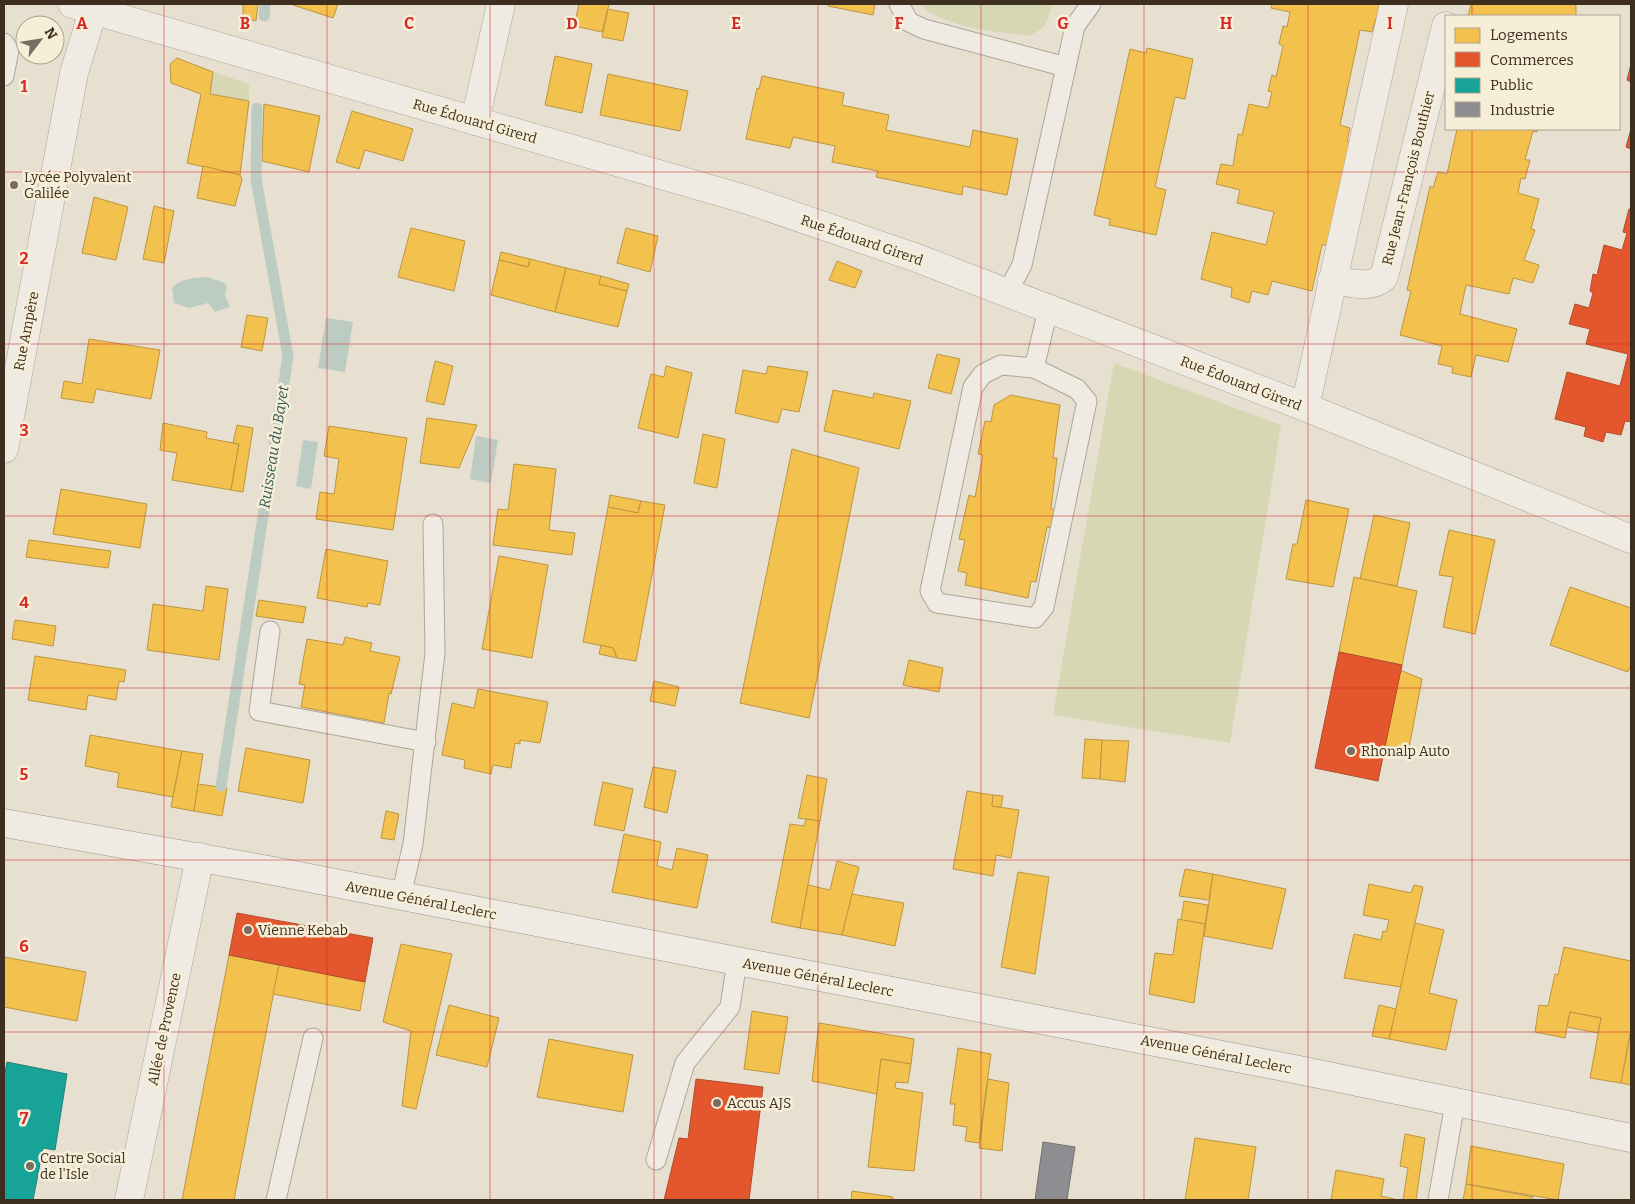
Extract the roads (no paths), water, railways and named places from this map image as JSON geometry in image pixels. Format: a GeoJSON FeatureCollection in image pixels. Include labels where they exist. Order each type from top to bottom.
{"type":"FeatureCollection","features":[{"type":"Feature","properties":{"kind":"street"},"geometry":{"type":"LineString","coordinates":[[475,121],[501,4]]}},
{"type":"Feature","properties":{"kind":"street"},"geometry":{"type":"LineString","coordinates":[[1305,407],[1394,4]]}},
{"type":"Feature","properties":{"kind":"street","name":"Rue Édouard Girerd"},"geometry":{"type":"LineString","coordinates":[[87,5],[748,200],[914,257],[1006,294],[1305,407],[1631,539]]}},
{"type":"Feature","properties":{"kind":"street","name":"Rue Ampère"},"geometry":{"type":"LineString","coordinates":[[4,449],[87,5]]}},
{"type":"Feature","properties":{"kind":"street","name":"Rue Jean-François Bouthier"},"geometry":{"type":"LineString","coordinates":[[1332,280],[1369,285],[1377,284],[1384,277],[1445,30]]}},
{"type":"Feature","properties":{"kind":"street","name":"Avenue Général Leclerc"},"geometry":{"type":"LineString","coordinates":[[4,823],[200,857],[402,896],[1294,1069],[1631,1138]]}},
{"type":"Feature","properties":{"kind":"street","name":"Allée de Provence"},"geometry":{"type":"LineString","coordinates":[[129,1200],[200,857]]}},
{"type":"Feature","properties":{"kind":"lane"},"geometry":{"type":"LineString","coordinates":[[899,4],[909,22],[924,30],[1066,67]]}},
{"type":"Feature","properties":{"kind":"lane"},"geometry":{"type":"LineString","coordinates":[[1006,294],[1022,266],[1075,26],[1091,4]]}},
{"type":"Feature","properties":{"kind":"lane"},"geometry":{"type":"LineString","coordinates":[[4,43],[9,50],[4,76]]}},
{"type":"Feature","properties":{"kind":"lane"},"geometry":{"type":"LineString","coordinates":[[1034,368],[1048,310]]}},
{"type":"Feature","properties":{"kind":"lane"},"geometry":{"type":"LineString","coordinates":[[1001,365],[1034,368],[1077,389],[1087,401],[1044,607],[1035,618],[937,603],[930,591],[972,386],[983,374],[1001,365]]}},
{"type":"Feature","properties":{"kind":"lane"},"geometry":{"type":"LineString","coordinates":[[402,896],[413,844],[435,653],[433,524]]}},
{"type":"Feature","properties":{"kind":"lane"},"geometry":{"type":"LineString","coordinates":[[270,631],[259,711],[426,742]]}},
{"type":"Feature","properties":{"kind":"lane"},"geometry":{"type":"LineString","coordinates":[[656,1160],[685,1063],[730,1007],[737,961]]}},
{"type":"Feature","properties":{"kind":"lane"},"geometry":{"type":"LineString","coordinates":[[276,1200],[313,1038]]}},
{"type":"Feature","properties":{"kind":"lane"},"geometry":{"type":"LineString","coordinates":[[1438,1200],[1456,1103]]}},
{"type":"Feature","properties":{"kind":"waterway","name":"Ruisseau du Bayet"},"geometry":{"type":"LineString","coordinates":[[264,16],[265,4]]}},
{"type":"Feature","properties":{"kind":"waterway","name":"Ruisseau du Bayet"},"geometry":{"type":"LineString","coordinates":[[221,786],[288,356],[256,179],[257,108]]}},
{"type":"Feature","properties":{"kind":"place","name":"Lycée Polyvalent Galilée"},"geometry":{"type":"Point","coordinates":[14,185]}},
{"type":"Feature","properties":{"kind":"place","name":"Rhonalp Auto"},"geometry":{"type":"Point","coordinates":[1351,751]}},
{"type":"Feature","properties":{"kind":"place","name":"Vienne Kebab"},"geometry":{"type":"Point","coordinates":[248,930]}},
{"type":"Feature","properties":{"kind":"place","name":"Accus AJS"},"geometry":{"type":"Point","coordinates":[717,1103]}},
{"type":"Feature","properties":{"kind":"place","name":"Centre Social de l'Isle"},"geometry":{"type":"Point","coordinates":[30,1166]}}]}
